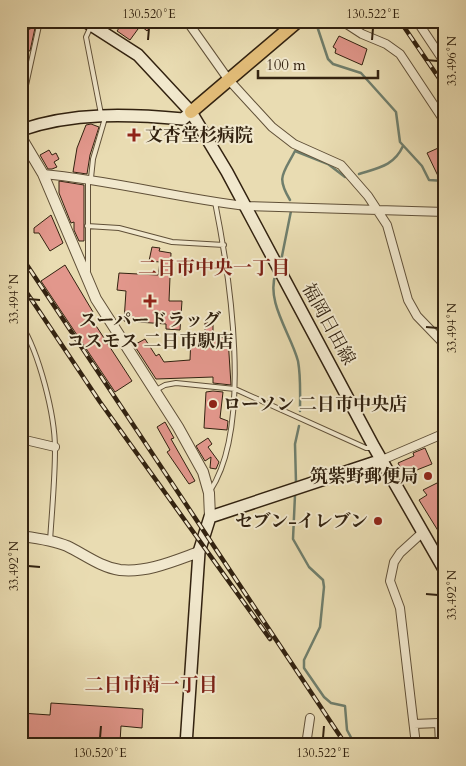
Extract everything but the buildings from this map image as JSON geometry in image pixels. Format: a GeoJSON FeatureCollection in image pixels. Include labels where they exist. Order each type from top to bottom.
{"type":"FeatureCollection","features":[{"type":"Feature","properties":{"kind":"main road"},"geometry":{"type":"LineString","coordinates":[[21,130],[46,122],[104,116],[126,115],[183,119],[298,21]]}},
{"type":"Feature","properties":{"kind":"main road","name":"福岡日田線"},"geometry":{"type":"LineString","coordinates":[[88,23],[127,46],[149,64],[191,112],[245,206],[374,447],[445,571]]}},
{"type":"Feature","properties":{"kind":"main road"},"geometry":{"type":"LineString","coordinates":[[186,745],[199,552],[210,517],[230,508],[382,460]]}},
{"type":"Feature","properties":{"kind":"street"},"geometry":{"type":"LineString","coordinates":[[187,21],[228,79],[272,127],[294,144],[341,166],[376,208],[387,225],[408,300],[417,316],[445,345]]}},
{"type":"Feature","properties":{"kind":"street"},"geometry":{"type":"LineString","coordinates":[[418,21],[445,63]]}},
{"type":"Feature","properties":{"kind":"street"},"geometry":{"type":"LineString","coordinates":[[344,22],[362,34],[386,44],[400,54],[445,122]]}},
{"type":"Feature","properties":{"kind":"street"},"geometry":{"type":"LineString","coordinates":[[21,137],[43,174],[88,282],[203,472],[209,493],[210,517]]}},
{"type":"Feature","properties":{"kind":"street"},"geometry":{"type":"LineString","coordinates":[[43,174],[90,178],[245,206],[376,208],[445,212]]}},
{"type":"Feature","properties":{"kind":"street"},"geometry":{"type":"LineString","coordinates":[[382,460],[445,433]]}},
{"type":"Feature","properties":{"kind":"street"},"geometry":{"type":"LineString","coordinates":[[21,439],[55,447]]}},
{"type":"Feature","properties":{"kind":"street"},"geometry":{"type":"LineString","coordinates":[[416,745],[400,608],[390,581],[394,562],[400,552],[423,532]]}},
{"type":"Feature","properties":{"kind":"street"},"geometry":{"type":"LineString","coordinates":[[21,536],[67,546],[102,564],[119,570],[150,568],[199,552]]}},
{"type":"Feature","properties":{"kind":"street"},"geometry":{"type":"LineString","coordinates":[[306,745],[310,718]]}},
{"type":"Feature","properties":{"kind":"street"},"geometry":{"type":"LineString","coordinates":[[414,724],[439,723],[440,745]]}},
{"type":"Feature","properties":{"kind":"lane"},"geometry":{"type":"LineString","coordinates":[[21,89],[26,85],[40,21]]}},
{"type":"Feature","properties":{"kind":"lane"},"geometry":{"type":"LineString","coordinates":[[88,23],[86,37],[104,116],[90,178],[87,226],[88,282]]}},
{"type":"Feature","properties":{"kind":"lane"},"geometry":{"type":"LineString","coordinates":[[209,493],[217,481],[226,456],[234,389],[233,318],[224,245],[215,202]]}},
{"type":"Feature","properties":{"kind":"lane"},"geometry":{"type":"LineString","coordinates":[[87,226],[118,228],[172,242],[224,245]]}},
{"type":"Feature","properties":{"kind":"lane"},"geometry":{"type":"LineString","coordinates":[[21,324],[36,351],[50,411],[55,447],[50,541]]}},
{"type":"Feature","properties":{"kind":"lane"},"geometry":{"type":"LineString","coordinates":[[154,391],[165,385],[176,383],[234,389],[366,448],[374,447]]}},
{"type":"Feature","properties":{"kind":"waterway"},"geometry":{"type":"LineString","coordinates":[[313,21],[317,26],[328,59],[333,64],[361,73],[396,112],[400,142],[422,166],[429,180],[445,181]]}},
{"type":"Feature","properties":{"kind":"waterway"},"geometry":{"type":"LineString","coordinates":[[359,174],[379,168],[390,162],[403,146]]}},
{"type":"Feature","properties":{"kind":"waterway"},"geometry":{"type":"LineString","coordinates":[[290,200],[282,180],[284,171],[295,151],[328,164],[345,177]]}},
{"type":"Feature","properties":{"kind":"waterway"},"geometry":{"type":"LineString","coordinates":[[281,261],[291,211]]}},
{"type":"Feature","properties":{"kind":"waterway"},"geometry":{"type":"LineString","coordinates":[[276,273],[274,284],[276,306],[298,361],[300,411]]}},
{"type":"Feature","properties":{"kind":"waterway"},"geometry":{"type":"LineString","coordinates":[[296,483],[295,444],[299,426]]}},
{"type":"Feature","properties":{"kind":"waterway"},"geometry":{"type":"LineString","coordinates":[[295,495],[293,539],[309,567],[323,580],[324,587],[320,627],[304,660],[304,668],[324,697],[331,703],[345,706],[347,730],[355,745]]}},
{"type":"Feature","properties":{"kind":"railway"},"geometry":{"type":"LineString","coordinates":[[400,21],[445,87]]}},
{"type":"Feature","properties":{"kind":"railway"},"geometry":{"type":"LineString","coordinates":[[21,256],[346,745]]}},
{"type":"Feature","properties":{"kind":"railway"},"geometry":{"type":"LineString","coordinates":[[21,284],[100,402],[270,639]]}},
{"type":"Feature","properties":{"kind":"place","name":"文杏堂杉病院"},"geometry":{"type":"Point","coordinates":[134,135]}},
{"type":"Feature","properties":{"kind":"place","name":"スーパードラッグ コスモス 二日市駅店"},"geometry":{"type":"Point","coordinates":[150,301]}},
{"type":"Feature","properties":{"kind":"place","name":"ローソン 二日市中央店"},"geometry":{"type":"Point","coordinates":[213,404]}},
{"type":"Feature","properties":{"kind":"place","name":"筑紫野郵便局"},"geometry":{"type":"Point","coordinates":[428,476]}},
{"type":"Feature","properties":{"kind":"place","name":"セブン-イレブン"},"geometry":{"type":"Point","coordinates":[378,521]}},
{"type":"Feature","properties":{"kind":"district","name":"二日市中央一丁目"},"geometry":{"type":"Point","coordinates":[214,267]}},
{"type":"Feature","properties":{"kind":"district","name":"二日市南一丁目"},"geometry":{"type":"Point","coordinates":[151,684]}}]}
